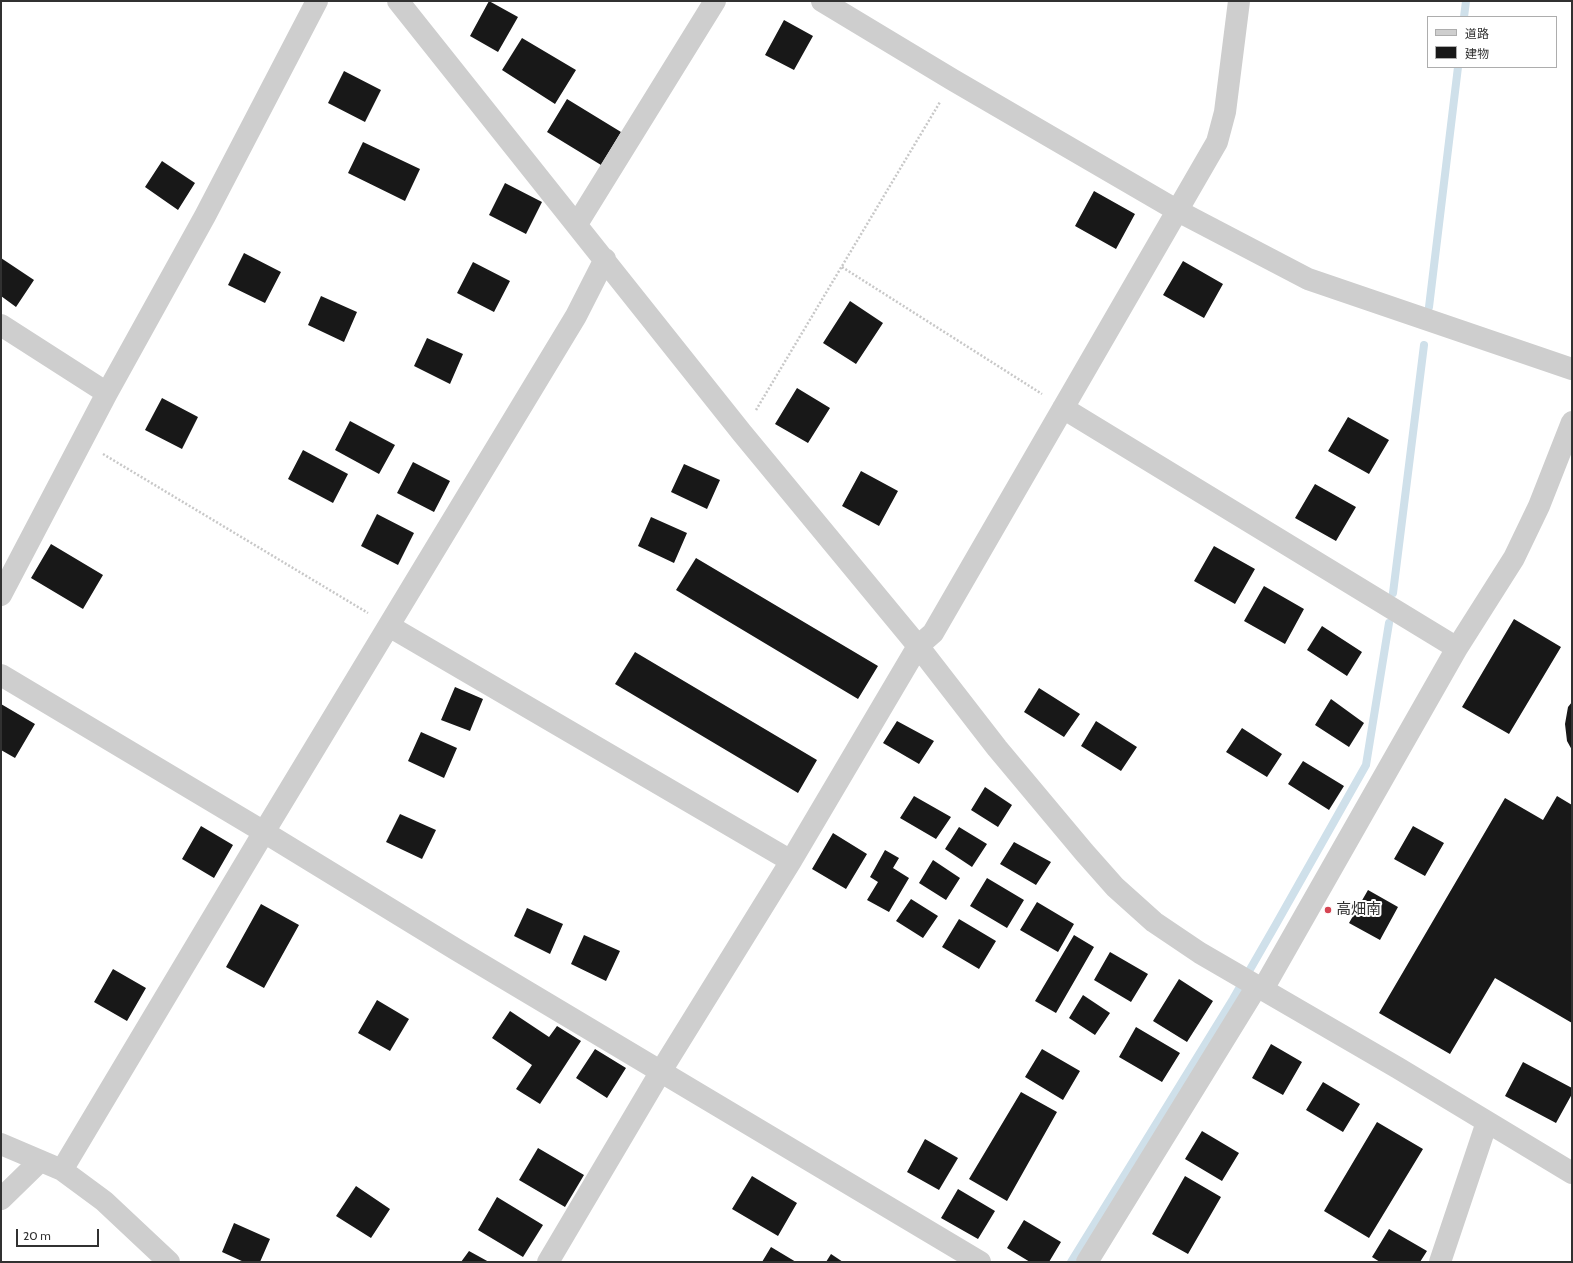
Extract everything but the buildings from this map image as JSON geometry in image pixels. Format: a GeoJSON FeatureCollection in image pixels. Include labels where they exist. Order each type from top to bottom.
{"type":"FeatureCollection","features":[{"type":"Feature","properties":{"kind":"street"},"geometry":{"type":"LineString","coordinates":[[1,595],[107,393],[205,216],[317,1]]}},
{"type":"Feature","properties":{"kind":"street"},"geometry":{"type":"LineString","coordinates":[[398,1],[606,259],[742,433],[918,646],[997,748],[1115,887],[1154,922],[1252,983],[1572,1173]]}},
{"type":"Feature","properties":{"kind":"street"},"geometry":{"type":"LineString","coordinates":[[577,224],[715,1]]}},
{"type":"Feature","properties":{"kind":"street"},"geometry":{"type":"LineString","coordinates":[[822,1],[953,80],[1178,211],[1308,279],[1572,369]]}},
{"type":"Feature","properties":{"kind":"street"},"geometry":{"type":"LineString","coordinates":[[548,1262],[661,1071],[791,861],[918,646],[933,633],[1217,142],[1225,112],[1239,1]]}},
{"type":"Feature","properties":{"kind":"street"},"geometry":{"type":"LineString","coordinates":[[62,1170],[264,832],[572,323],[606,259]]}},
{"type":"Feature","properties":{"kind":"street"},"geometry":{"type":"LineString","coordinates":[[1,325],[107,393]]}},
{"type":"Feature","properties":{"kind":"street"},"geometry":{"type":"LineString","coordinates":[[1064,408],[1457,648]]}},
{"type":"Feature","properties":{"kind":"street"},"geometry":{"type":"LineString","coordinates":[[1087,1262],[1252,983],[1457,648],[1514,558],[1539,506],[1572,422]]}},
{"type":"Feature","properties":{"kind":"street"},"geometry":{"type":"LineString","coordinates":[[389,626],[791,861]]}},
{"type":"Feature","properties":{"kind":"street"},"geometry":{"type":"LineString","coordinates":[[1,675],[264,832],[457,950],[980,1262]]}},
{"type":"Feature","properties":{"kind":"street"},"geometry":{"type":"LineString","coordinates":[[1440,1262],[1487,1122]]}},
{"type":"Feature","properties":{"kind":"street"},"geometry":{"type":"LineString","coordinates":[[1,1144],[62,1170],[104,1201],[169,1262]]}},
{"type":"Feature","properties":{"kind":"street"},"geometry":{"type":"LineString","coordinates":[[1,1199],[40,1161]]}},
{"type":"Feature","properties":{"kind":"path"},"geometry":{"type":"LineString","coordinates":[[742,433],[953,80]]}},
{"type":"Feature","properties":{"kind":"path"},"geometry":{"type":"LineString","coordinates":[[842,267],[1064,408]]}},
{"type":"Feature","properties":{"kind":"path"},"geometry":{"type":"LineString","coordinates":[[82,442],[389,626]]}},
{"type":"Feature","properties":{"kind":"waterway"},"geometry":{"type":"LineString","coordinates":[[1464,16],[1466,1]]}},
{"type":"Feature","properties":{"kind":"waterway"},"geometry":{"type":"LineString","coordinates":[[1429,307],[1458,68]]}},
{"type":"Feature","properties":{"kind":"waterway"},"geometry":{"type":"LineString","coordinates":[[1393,593],[1424,345]]}},
{"type":"Feature","properties":{"kind":"waterway"},"geometry":{"type":"LineString","coordinates":[[1071,1262],[1233,999],[1366,765],[1389,623]]}},
{"type":"Feature","properties":{"kind":"place","name":"高畑南"},"geometry":{"type":"Point","coordinates":[1328,910]}}]}
